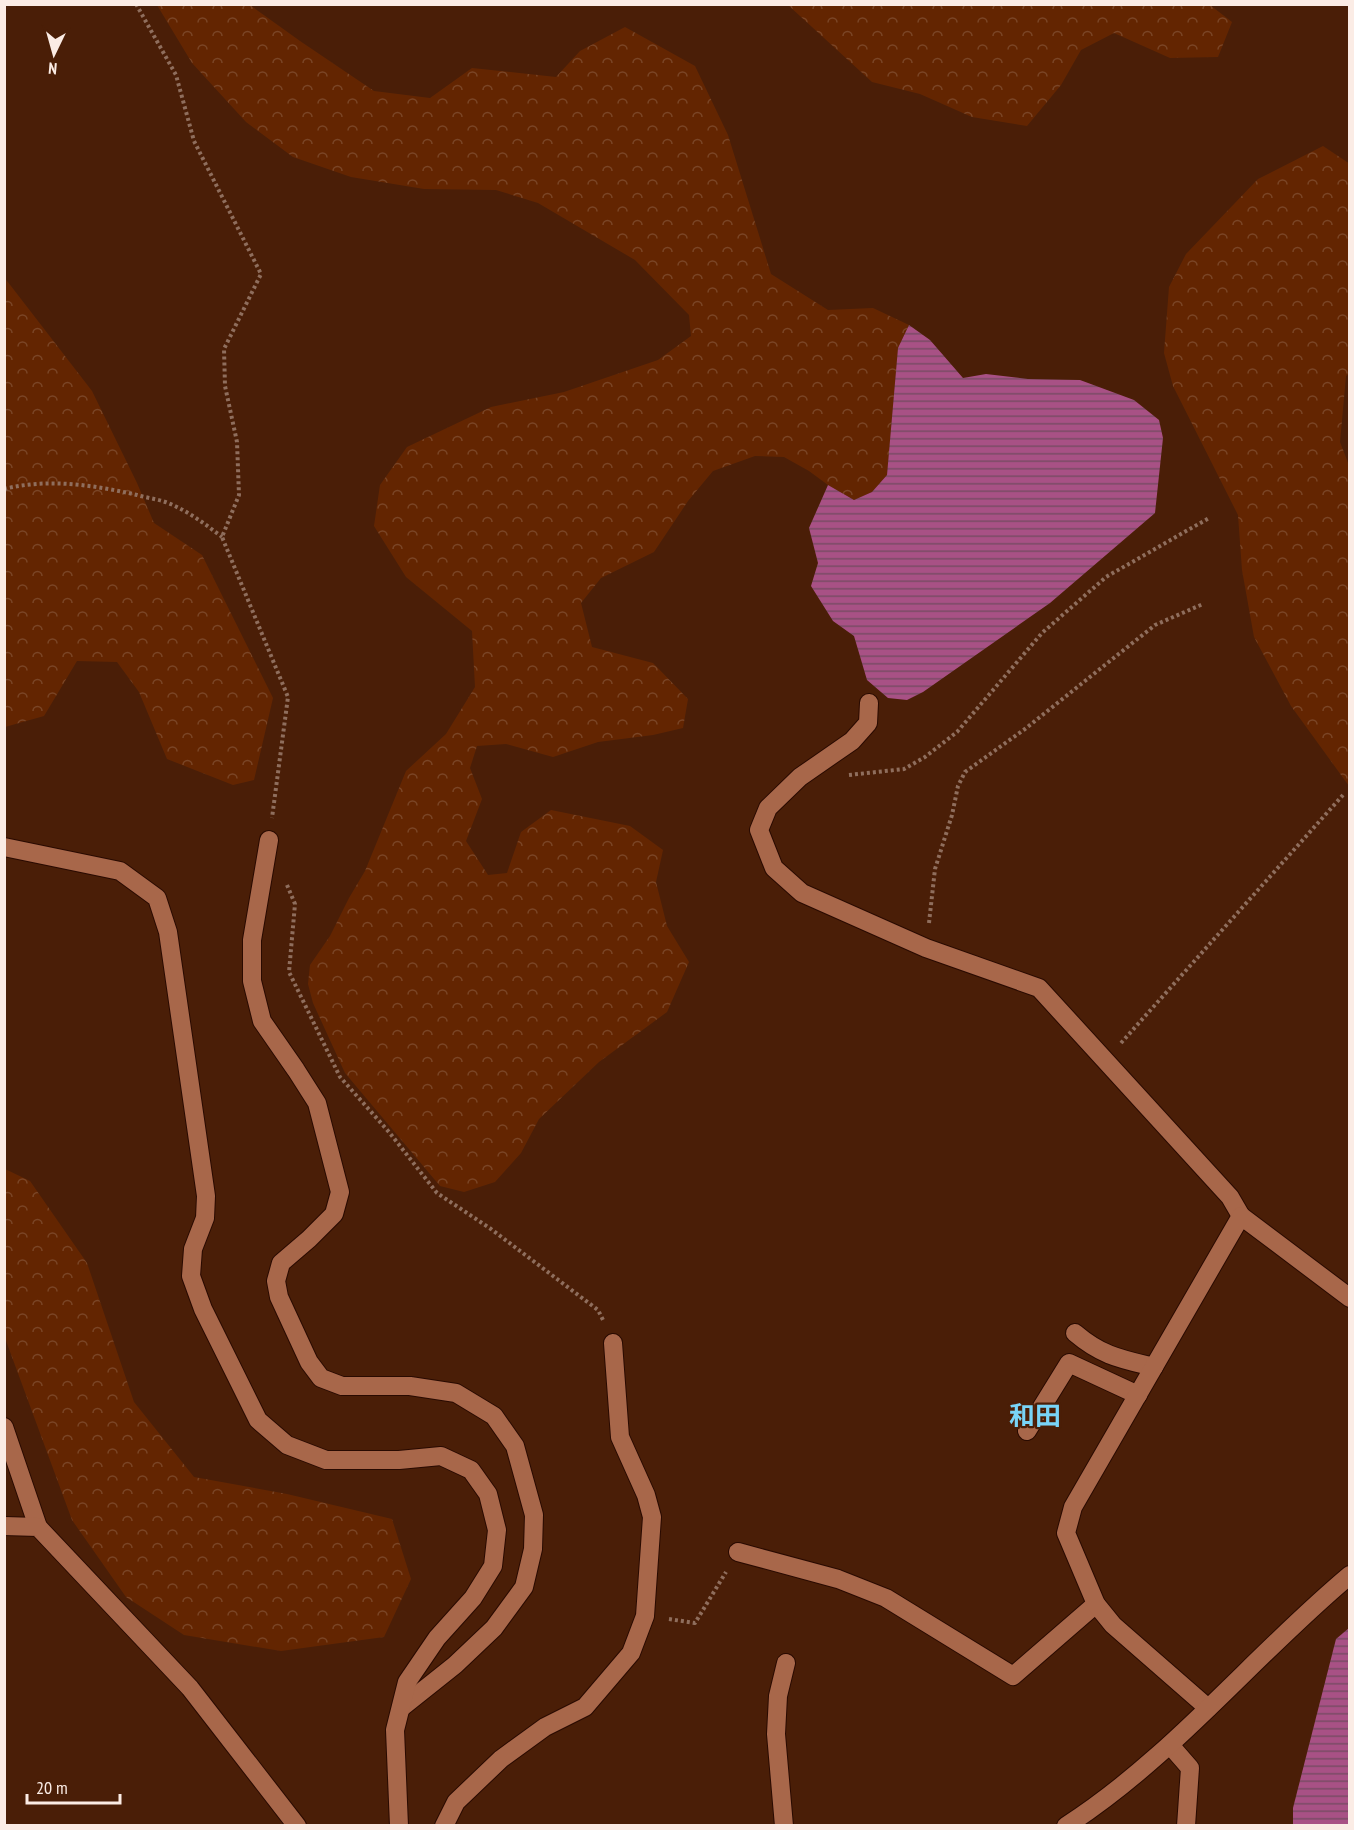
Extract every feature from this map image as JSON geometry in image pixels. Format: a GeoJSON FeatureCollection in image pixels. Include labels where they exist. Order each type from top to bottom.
{"type":"FeatureCollection","features":[{"type":"Feature","properties":{"kind":"street"},"geometry":{"type":"LineString","coordinates":[[869,703],[868,723],[852,741],[801,777],[768,808],[759,830],[774,868],[802,893],[926,948],[1039,988],[1230,1197],[1241,1216],[1350,1298]]}},
{"type":"Feature","properties":{"kind":"street"},"geometry":{"type":"LineString","coordinates":[[269,840],[252,940],[252,981],[262,1021],[317,1103],[340,1192],[334,1214],[281,1263],[276,1281],[279,1297],[309,1362],[321,1378],[342,1386],[410,1386],[456,1393],[494,1416],[515,1446],[534,1515],[533,1549],[524,1587],[494,1628],[455,1665],[401,1708]]}},
{"type":"Feature","properties":{"kind":"street"},"geometry":{"type":"LineString","coordinates":[[4,847],[120,872],[157,897],[168,932],[206,1196],[205,1218],[194,1249],[191,1276],[203,1309],[258,1420],[287,1445],[326,1460],[399,1460],[441,1456],[471,1470],[489,1494],[496,1530],[494,1566],[472,1598],[437,1638],[407,1682],[395,1730],[399,1826]]}},
{"type":"Feature","properties":{"kind":"street"},"geometry":{"type":"LineString","coordinates":[[1208,1708],[1113,1625],[1096,1604],[1066,1533],[1073,1507],[1241,1216]]}},
{"type":"Feature","properties":{"kind":"street"},"geometry":{"type":"LineString","coordinates":[[1075,1333],[1092,1348],[1115,1358],[1154,1366]]}},
{"type":"Feature","properties":{"kind":"street"},"geometry":{"type":"LineString","coordinates":[[444,1826],[456,1802],[501,1759],[545,1727],[585,1707],[631,1653],[645,1616],[652,1516],[646,1495],[620,1437],[613,1343]]}},
{"type":"Feature","properties":{"kind":"street"},"geometry":{"type":"LineString","coordinates":[[1026,1431],[1069,1363],[1138,1395]]}},
{"type":"Feature","properties":{"kind":"street"},"geometry":{"type":"LineString","coordinates":[[4,1427],[38,1527],[190,1688],[297,1826]]}},
{"type":"Feature","properties":{"kind":"street"},"geometry":{"type":"LineString","coordinates":[[4,1526],[38,1527]]}},
{"type":"Feature","properties":{"kind":"street"},"geometry":{"type":"LineString","coordinates":[[738,1552],[838,1579],[886,1598],[1013,1676],[1096,1604]]}},
{"type":"Feature","properties":{"kind":"street"},"geometry":{"type":"LineString","coordinates":[[1066,1826],[1100,1804],[1170,1745],[1350,1575]]}},
{"type":"Feature","properties":{"kind":"street"},"geometry":{"type":"LineString","coordinates":[[784,1826],[776,1734],[778,1696],[786,1663]]}},
{"type":"Feature","properties":{"kind":"street"},"geometry":{"type":"LineString","coordinates":[[1170,1745],[1190,1768],[1186,1826]]}},
{"type":"Feature","properties":{"kind":"path"},"geometry":{"type":"LineString","coordinates":[[136,4],[176,75],[194,141],[261,274],[224,349],[225,386],[237,442],[239,495],[222,537]]}},
{"type":"Feature","properties":{"kind":"path"},"geometry":{"type":"LineString","coordinates":[[4,489],[20,485],[48,483],[98,487],[167,503],[202,521],[222,537],[288,697],[269,840]]}},
{"type":"Feature","properties":{"kind":"path"},"geometry":{"type":"LineString","coordinates":[[842,775],[904,769],[925,757],[957,732],[1042,633],[1107,577],[1209,518]]}},
{"type":"Feature","properties":{"kind":"path"},"geometry":{"type":"LineString","coordinates":[[926,948],[935,869],[952,815],[957,786],[965,772],[1025,729],[1155,625],[1203,604]]}},
{"type":"Feature","properties":{"kind":"path"},"geometry":{"type":"LineString","coordinates":[[1105,1061],[1343,795]]}},
{"type":"Feature","properties":{"kind":"path"},"geometry":{"type":"LineString","coordinates":[[286,883],[295,904],[289,972],[340,1077],[389,1132],[437,1193],[491,1229],[598,1310],[613,1343]]}},
{"type":"Feature","properties":{"kind":"path"},"geometry":{"type":"LineString","coordinates":[[645,1616],[695,1623],[738,1552]]}},
{"type":"Feature","properties":{"kind":"green space"},"geometry":{"type":"Polygon","coordinates":[[[157,5],[250,5],[374,91],[430,98],[472,68],[556,77],[580,51],[625,27],[695,66],[728,135],[771,274],[828,310],[873,308],[909,325],[898,348],[887,475],[872,492],[854,500],[784,457],[755,456],[713,471],[688,501],[654,552],[601,578],[581,603],[592,647],[653,663],[688,699],[683,728],[653,735],[598,742],[553,757],[506,744],[477,746],[470,768],[482,799],[466,841],[488,875],[507,873],[521,832],[551,810],[630,826],[663,850],[656,882],[667,926],[689,962],[667,1012],[599,1062],[539,1119],[521,1153],[495,1182],[464,1192],[440,1186],[345,1073],[313,1003],[308,984],[310,965],[330,936],[365,871],[406,771],[446,734],[475,687],[472,631],[406,577],[374,526],[380,485],[407,447],[491,407],[564,392],[658,360],[691,336],[689,315],[635,260],[538,203],[496,190],[424,189],[351,177],[293,157],[246,122],[192,63],[157,5]]]}},
{"type":"Feature","properties":{"kind":"green space"},"geometry":{"type":"Polygon","coordinates":[[[788,5],[1210,5],[1232,22],[1218,57],[1170,58],[1114,33],[1081,50],[1061,85],[1027,126],[972,117],[920,94],[872,82],[788,5]]]}},
{"type":"Feature","properties":{"kind":"green space"},"geometry":{"type":"Polygon","coordinates":[[[1323,146],[1350,164],[1350,373],[1346,376],[1340,442],[1350,468],[1349,786],[1291,706],[1254,637],[1242,570],[1238,515],[1173,386],[1164,353],[1169,287],[1186,254],[1258,179],[1323,146]]]}},
{"type":"Feature","properties":{"kind":"green space"},"geometry":{"type":"Polygon","coordinates":[[[4,277],[92,391],[154,523],[202,555],[273,698],[254,780],[233,785],[167,759],[139,692],[117,662],[77,661],[44,716],[5,727],[4,277]]]}},
{"type":"Feature","properties":{"kind":"green space"},"geometry":{"type":"Polygon","coordinates":[[[5,1169],[30,1181],[87,1263],[134,1402],[194,1477],[287,1494],[392,1519],[411,1579],[384,1637],[281,1651],[184,1635],[126,1597],[72,1520],[5,1338],[5,1169]]]}},
{"type":"Feature","properties":{"kind":"shaded area"},"geometry":{"type":"Polygon","coordinates":[[[909,325],[930,340],[963,378],[986,374],[1028,379],[1080,380],[1134,400],[1159,420],[1163,438],[1155,513],[1050,603],[923,692],[907,700],[888,698],[867,680],[854,636],[833,621],[811,586],[818,563],[809,528],[828,485],[854,500],[872,492],[887,475],[898,348],[909,325]]]}},
{"type":"Feature","properties":{"kind":"shaded area"},"geometry":{"type":"Polygon","coordinates":[[[1349,1628],[1349,1825],[1293,1825],[1293,1808],[1336,1639],[1349,1628]]]}},
{"type":"Feature","properties":{"kind":"district","name":"和田"},"geometry":{"type":"Point","coordinates":[1035,1416]}}]}
